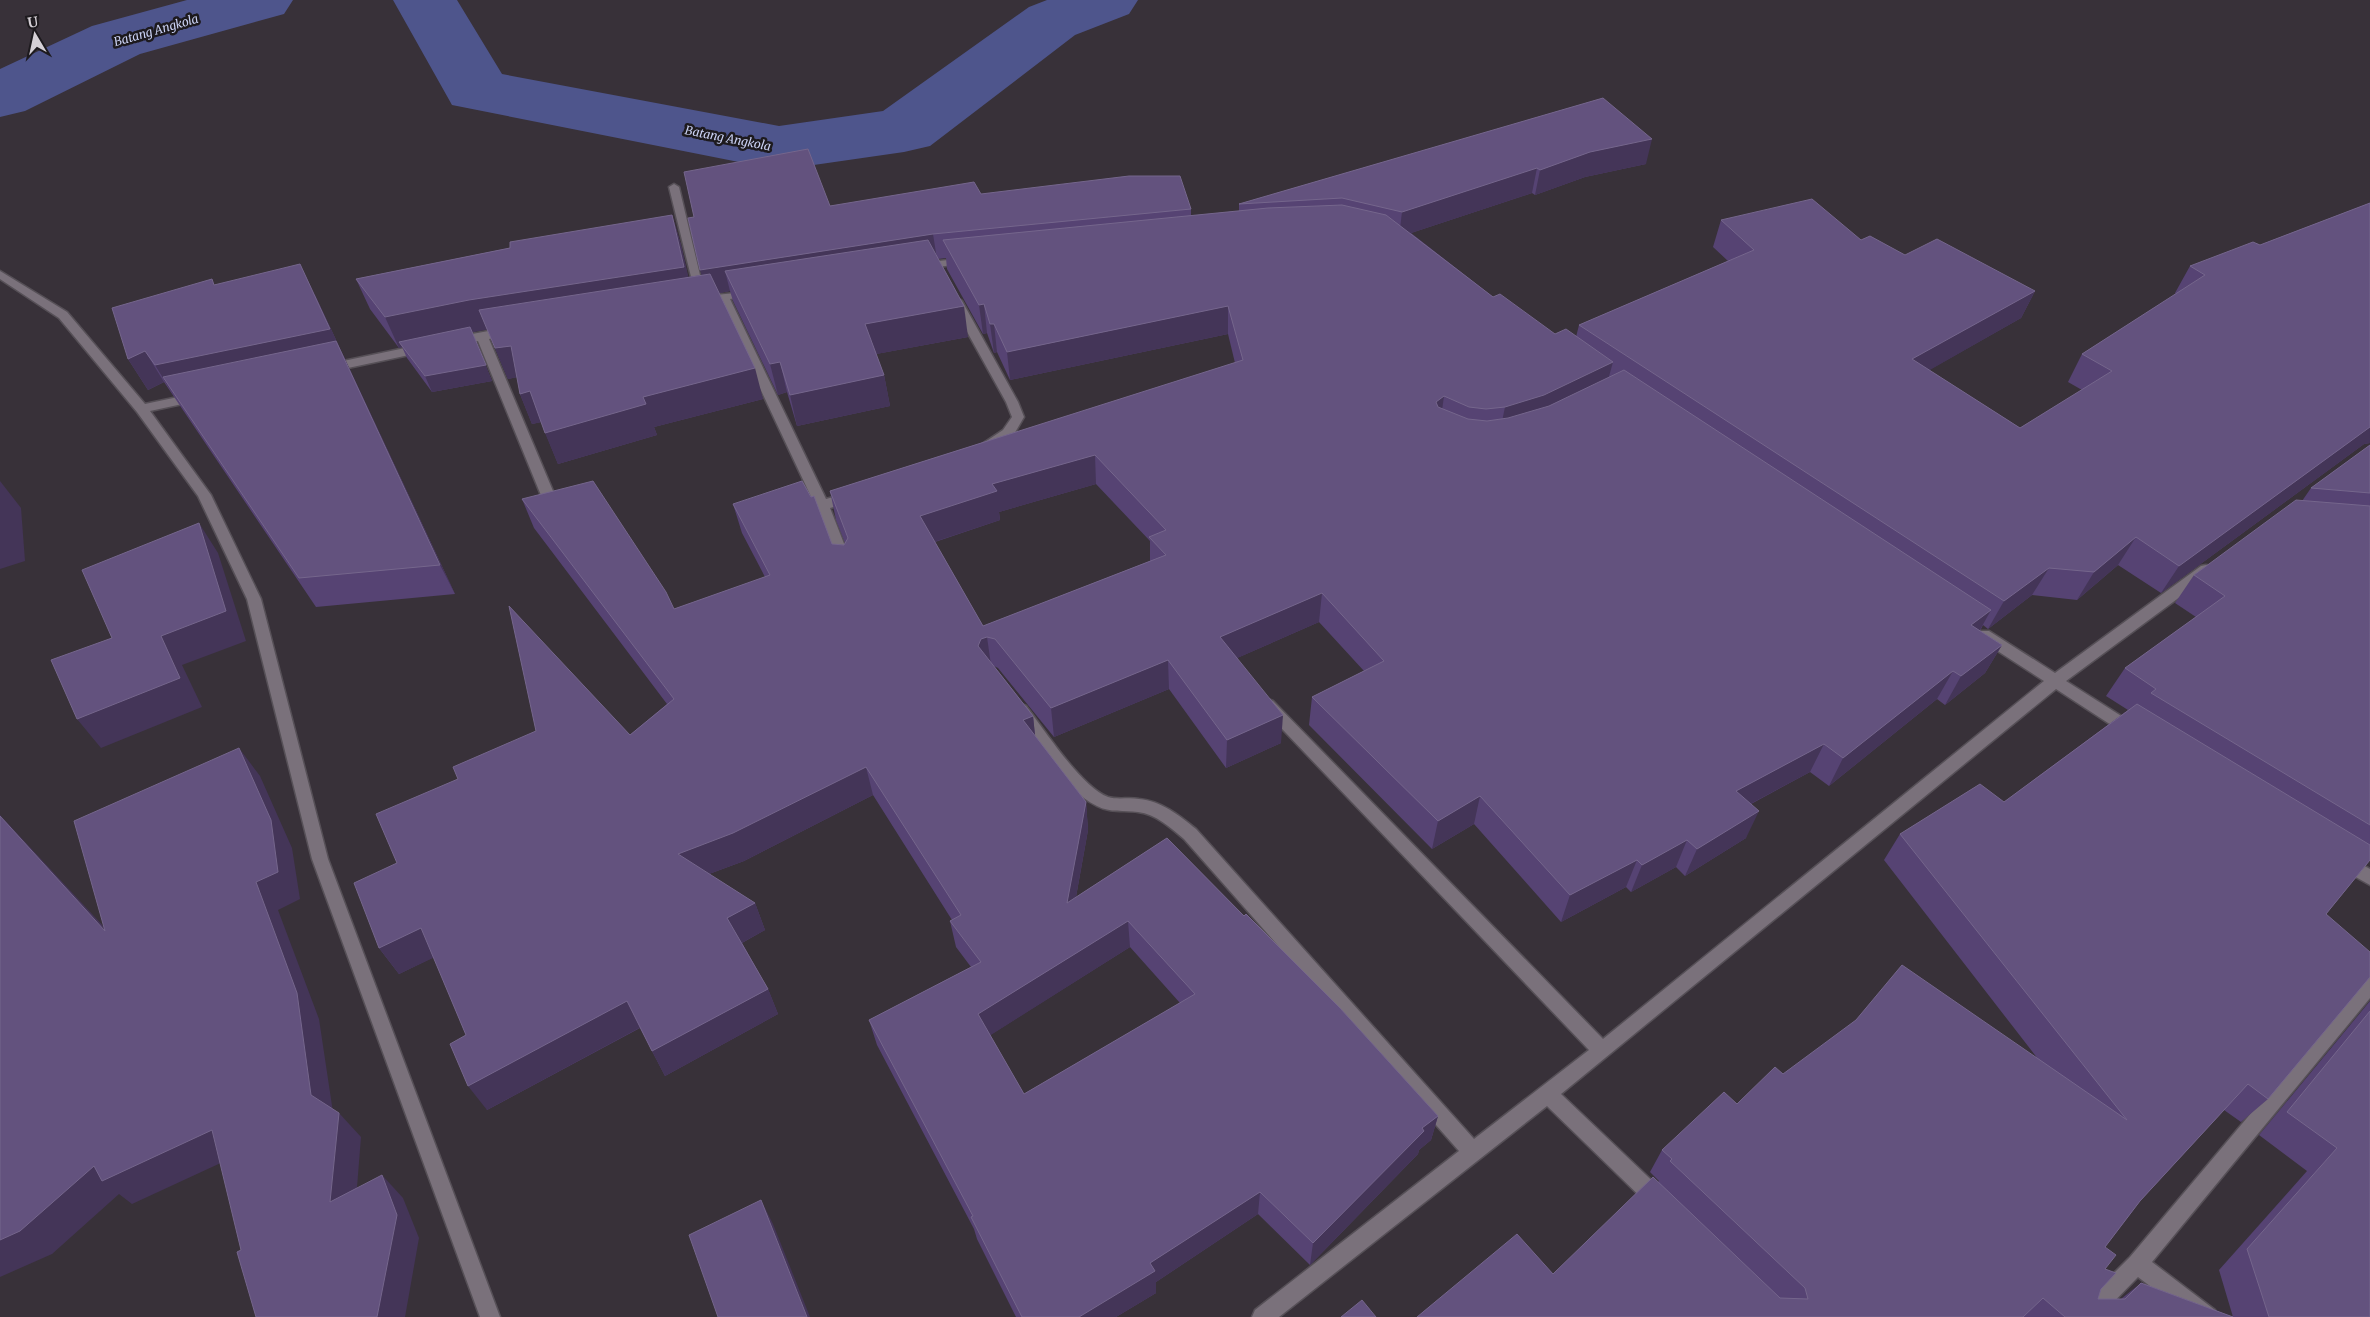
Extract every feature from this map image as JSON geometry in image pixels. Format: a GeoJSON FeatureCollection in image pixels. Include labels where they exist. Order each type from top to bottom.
{"type":"FeatureCollection","features":[{"type":"Feature","properties":{"kind":"street"},"geometry":{"type":"LineString","coordinates":[[674,187],[696,300],[760,291]]}},
{"type":"Feature","properties":{"kind":"street"},"geometry":{"type":"LineString","coordinates":[[909,268],[977,260]]}},
{"type":"Feature","properties":{"kind":"street"},"geometry":{"type":"LineString","coordinates":[[937,264],[1018,416],[1008,433],[976,454]]}},
{"type":"Feature","properties":{"kind":"street"},"geometry":{"type":"LineString","coordinates":[[0,274],[63,315],[142,409],[204,495],[254,599],[320,859],[490,1317]]}},
{"type":"Feature","properties":{"kind":"street"},"geometry":{"type":"LineString","coordinates":[[723,296],[822,506],[846,568]]}},
{"type":"Feature","properties":{"kind":"street"},"geometry":{"type":"LineString","coordinates":[[317,371],[482,336],[520,330]]}},
{"type":"Feature","properties":{"kind":"street"},"geometry":{"type":"LineString","coordinates":[[482,336],[557,516]]}},
{"type":"Feature","properties":{"kind":"street"},"geometry":{"type":"LineString","coordinates":[[142,409],[210,394]]}},
{"type":"Feature","properties":{"kind":"street"},"geometry":{"type":"LineString","coordinates":[[822,506],[869,493]]}},
{"type":"Feature","properties":{"kind":"street"},"geometry":{"type":"LineString","coordinates":[[1262,1317],[1602,1051],[2054,682],[2218,561]]}},
{"type":"Feature","properties":{"kind":"street"},"geometry":{"type":"LineString","coordinates":[[1972,627],[2054,682],[2146,739]]}},
{"type":"Feature","properties":{"kind":"street"},"geometry":{"type":"LineString","coordinates":[[1257,694],[1602,1051]]}},
{"type":"Feature","properties":{"kind":"street"},"geometry":{"type":"LineString","coordinates":[[1009,695],[1079,784],[1094,797],[1105,803],[1144,806],[1174,821],[1190,834],[1474,1153]]}},
{"type":"Feature","properties":{"kind":"street"},"geometry":{"type":"LineString","coordinates":[[2337,858],[2370,878]]}},
{"type":"Feature","properties":{"kind":"street"},"geometry":{"type":"LineString","coordinates":[[2084,1317],[2137,1264],[2370,985]]}},
{"type":"Feature","properties":{"kind":"street"},"geometry":{"type":"LineString","coordinates":[[1548,1094],[1675,1216]]}},
{"type":"Feature","properties":{"kind":"street"},"geometry":{"type":"LineString","coordinates":[[2137,1264],[2208,1317]]}},
{"type":"Feature","properties":{"kind":"building"},"geometry":{"type":"Polygon","coordinates":[[[1603,98],[1652,139],[1590,152],[1540,170],[1537,168],[1402,212],[1342,198],[1239,204],[1603,98]]]}},
{"type":"Feature","properties":{"kind":"building"},"geometry":{"type":"Polygon","coordinates":[[[808,149],[830,206],[974,182],[981,194],[1129,176],[1180,176],[1191,209],[933,234],[700,270],[688,218],[694,217],[684,172],[808,149]]]}},
{"type":"Feature","properties":{"kind":"building"},"geometry":{"type":"Polygon","coordinates":[[[1812,199],[1861,240],[1870,236],[1905,255],[1937,239],[2035,291],[1912,359],[2020,428],[2112,371],[2082,354],[2205,275],[2190,266],[2253,242],[2260,245],[2370,203],[2370,427],[2179,566],[2136,537],[2094,572],[2049,568],[2004,601],[1579,325],[1754,250],[1721,220],[1812,199]]]}},
{"type":"Feature","properties":{"kind":"building"},"geometry":{"type":"Polygon","coordinates":[[[1342,205],[1386,215],[1493,297],[1500,294],[1555,334],[1566,329],[1613,362],[1544,395],[1505,407],[1486,409],[1469,407],[1444,396],[1436,402],[1438,407],[1468,419],[1487,421],[1508,418],[1549,406],[1624,370],[1991,610],[1971,625],[2002,645],[1961,676],[1953,671],[1843,758],[1824,744],[1736,791],[1759,811],[1697,849],[1687,840],[1642,865],[1637,860],[1570,895],[1480,796],[1438,821],[1312,697],[1384,661],[1322,593],[1220,637],[1283,715],[1227,740],[1168,660],[1051,708],[995,639],[987,637],[981,639],[978,646],[1033,716],[1023,720],[1086,802],[1067,903],[1167,838],[1244,916],[1246,914],[1340,1008],[1438,1116],[1422,1128],[1424,1131],[1313,1243],[1260,1192],[1150,1263],[1155,1271],[1079,1317],[1022,1317],[971,1217],[973,1216],[869,1020],[981,962],[950,921],[961,915],[866,767],[733,833],[678,854],[755,903],[727,918],[768,989],[652,1051],[627,1001],[468,1086],[450,1044],[466,1035],[421,928],[379,948],[354,883],[397,863],[376,814],[458,779],[453,767],[536,731],[509,606],[630,735],[674,699],[522,499],[593,481],[666,592],[674,609],[770,575],[733,504],[802,481],[811,497],[814,496],[832,544],[844,545],[848,538],[830,491],[1243,360],[1228,306],[1007,352],[994,324],[990,324],[984,304],[979,305],[943,240],[1268,208],[1342,205]],[[1095,455],[992,484],[997,491],[920,516],[983,626],[1166,555],[1149,537],[1166,530],[1095,455]],[[1128,921],[978,1014],[1024,1094],[1195,994],[1128,921]]]}},
{"type":"Feature","properties":{"kind":"building"},"geometry":{"type":"Polygon","coordinates":[[[672,215],[684,267],[469,300],[385,317],[356,279],[510,248],[510,242],[672,215]]]}},
{"type":"Feature","properties":{"kind":"building"},"geometry":{"type":"Polygon","coordinates":[[[928,240],[964,306],[865,324],[884,375],[790,395],[780,362],[770,364],[725,271],[928,240]]]}},
{"type":"Feature","properties":{"kind":"building"},"geometry":{"type":"Polygon","coordinates":[[[300,264],[330,329],[155,365],[145,351],[128,359],[112,308],[212,279],[214,285],[300,264]]]}},
{"type":"Feature","properties":{"kind":"building"},"geometry":{"type":"Polygon","coordinates":[[[710,274],[755,368],[643,397],[646,404],[545,433],[530,391],[520,394],[511,346],[495,348],[479,310],[710,274]]]}},
{"type":"Feature","properties":{"kind":"building"},"geometry":{"type":"Polygon","coordinates":[[[470,327],[486,365],[425,376],[399,342],[470,327]]]}},
{"type":"Feature","properties":{"kind":"building"},"geometry":{"type":"Polygon","coordinates":[[[336,341],[440,565],[299,578],[163,377],[336,341]]]}},
{"type":"Feature","properties":{"kind":"building"},"geometry":{"type":"Polygon","coordinates":[[[2370,445],[2370,493],[2311,488],[2370,445]]]}},
{"type":"Feature","properties":{"kind":"building"},"geometry":{"type":"Polygon","coordinates":[[[2296,500],[2370,506],[2370,825],[2151,693],[2156,689],[2125,668],[2225,596],[2194,575],[2296,500]]]}},
{"type":"Feature","properties":{"kind":"building"},"geometry":{"type":"Polygon","coordinates":[[[199,523],[226,611],[161,636],[180,678],[77,719],[51,660],[112,638],[82,570],[199,523]]]}},
{"type":"Feature","properties":{"kind":"building"},"geometry":{"type":"Polygon","coordinates":[[[2137,704],[2370,845],[2370,860],[2326,914],[2370,952],[2370,977],[2268,1099],[2248,1084],[2140,1201],[2105,1247],[2116,1255],[2105,1269],[2116,1273],[2101,1289],[2098,1299],[2125,1299],[2141,1283],[2233,1317],[2065,1317],[2043,1298],[2023,1317],[1417,1317],[1517,1234],[1553,1274],[1653,1177],[1780,1298],[1808,1299],[1805,1288],[1670,1161],[1672,1159],[1662,1150],[1724,1092],[1737,1104],[1775,1067],[1783,1074],[1856,1020],[1902,965],[2127,1120],[1900,834],[1980,784],[2004,802],[2137,704]]]}},
{"type":"Feature","properties":{"kind":"building"},"geometry":{"type":"Polygon","coordinates":[[[239,748],[271,820],[278,872],[256,882],[297,993],[311,1095],[339,1113],[330,1202],[382,1175],[397,1215],[377,1317],[256,1317],[237,1252],[241,1250],[212,1130],[102,1181],[94,1166],[20,1231],[0,1240],[0,816],[105,931],[74,821],[239,748]]]}},
{"type":"Feature","properties":{"kind":"building"},"geometry":{"type":"Polygon","coordinates":[[[2370,1011],[2370,1317],[2269,1317],[2247,1249],[2337,1148],[2287,1112],[2370,1011]]]}},
{"type":"Feature","properties":{"kind":"building"},"geometry":{"type":"Polygon","coordinates":[[[761,1200],[807,1317],[718,1317],[689,1235],[761,1200]]]}},
{"type":"Feature","properties":{"kind":"building"},"geometry":{"type":"Polygon","coordinates":[[[1362,1300],[1376,1317],[1341,1317],[1362,1300]]]}},
{"type":"Feature","properties":{"kind":"waterway","name":"Batang Angkola"},"geometry":{"type":"LineString","coordinates":[[0,96],[116,40],[261,0]]}},
{"type":"Feature","properties":{"kind":"waterway","name":"Batang Angkola"},"geometry":{"type":"LineString","coordinates":[[425,0],[477,90],[779,148],[904,130],[1052,21],[1106,0]]}}]}
